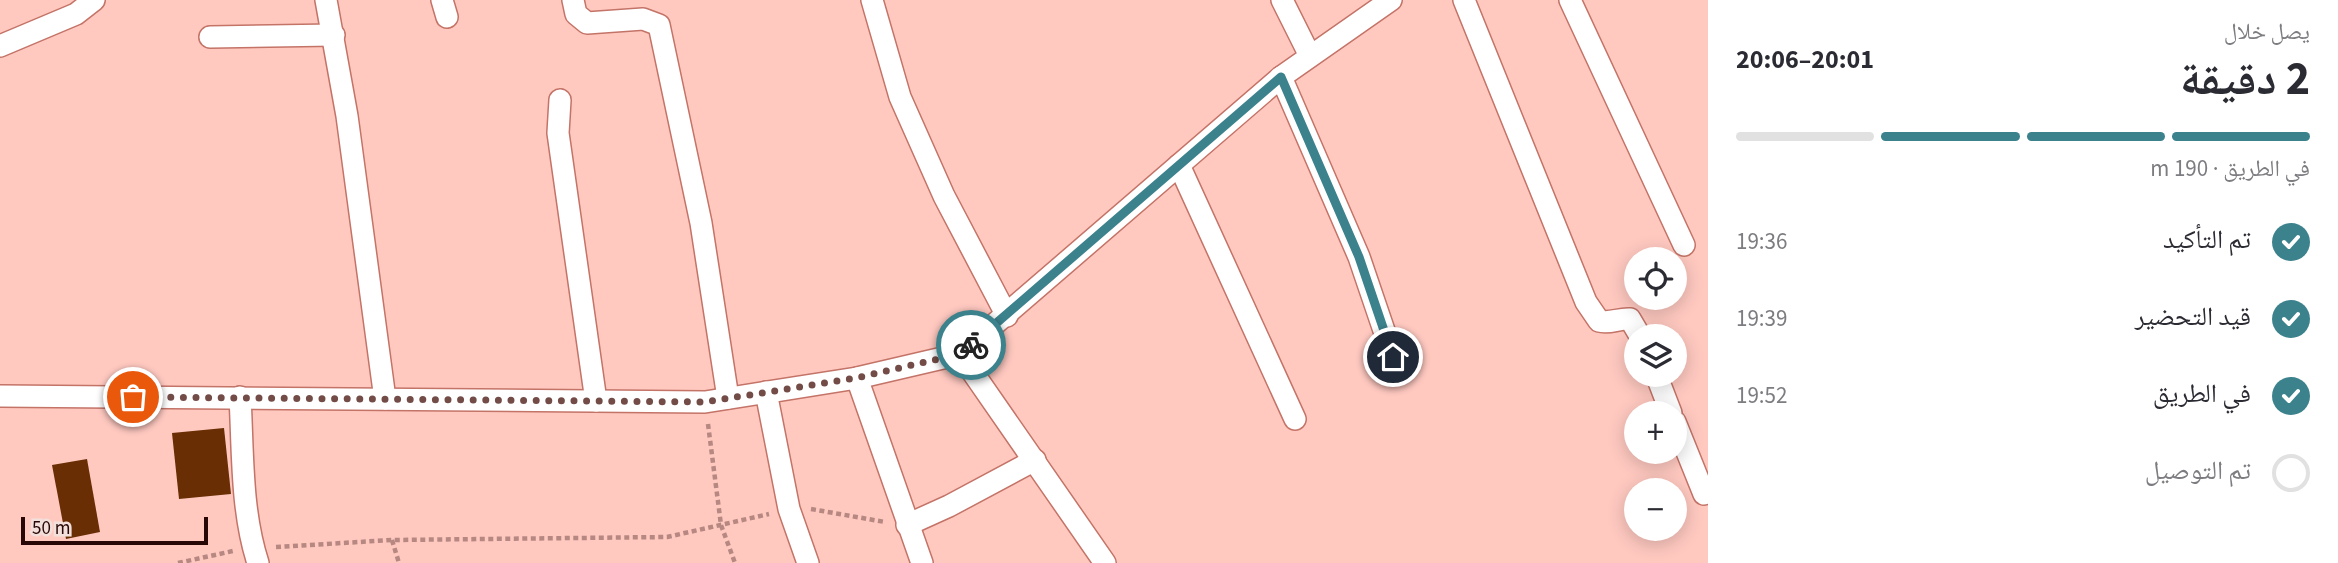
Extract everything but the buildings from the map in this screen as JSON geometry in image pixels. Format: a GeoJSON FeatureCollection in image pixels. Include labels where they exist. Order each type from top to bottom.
{"type":"FeatureCollection","features":[{"type":"Feature","properties":{"kind":"street"},"geometry":{"type":"LineString","coordinates":[[0,46],[76,13],[94,0]]}},
{"type":"Feature","properties":{"kind":"street"},"geometry":{"type":"LineString","coordinates":[[326,0],[334,35],[385,399]]}},
{"type":"Feature","properties":{"kind":"street"},"geometry":{"type":"LineString","coordinates":[[573,0],[576,14],[587,23],[643,19],[659,25],[701,223],[728,398]]}},
{"type":"Feature","properties":{"kind":"street"},"geometry":{"type":"LineString","coordinates":[[872,0],[900,97],[944,196],[1007,316]]}},
{"type":"Feature","properties":{"kind":"street"},"geometry":{"type":"LineString","coordinates":[[1282,0],[1310,56]]}},
{"type":"Feature","properties":{"kind":"street"},"geometry":{"type":"LineString","coordinates":[[0,396],[705,402],[856,378],[960,354],[1281,77],[1391,0]]}},
{"type":"Feature","properties":{"kind":"street"},"geometry":{"type":"LineString","coordinates":[[1464,0],[1586,302],[1599,321],[1607,323],[1630,319],[1633,324]]}},
{"type":"Feature","properties":{"kind":"street"},"geometry":{"type":"LineString","coordinates":[[1570,0],[1684,245]]}},
{"type":"Feature","properties":{"kind":"street"},"geometry":{"type":"LineString","coordinates":[[210,37],[334,35]]}},
{"type":"Feature","properties":{"kind":"street"},"geometry":{"type":"LineString","coordinates":[[1281,77],[1359,257],[1393,357]]}},
{"type":"Feature","properties":{"kind":"street"},"geometry":{"type":"LineString","coordinates":[[560,100],[558,133],[596,401]]}},
{"type":"Feature","properties":{"kind":"street"},"geometry":{"type":"LineString","coordinates":[[1179,165],[1295,419]]}},
{"type":"Feature","properties":{"kind":"street"},"geometry":{"type":"LineString","coordinates":[[960,354],[1035,460],[1095,560]]}},
{"type":"Feature","properties":{"kind":"street"},"geometry":{"type":"LineString","coordinates":[[856,378],[922,563]]}},
{"type":"Feature","properties":{"kind":"street"},"geometry":{"type":"LineString","coordinates":[[766,392],[789,509],[807,563]]}},
{"type":"Feature","properties":{"kind":"street"},"geometry":{"type":"LineString","coordinates":[[240,397],[245,491],[256,556]]}},
{"type":"Feature","properties":{"kind":"street"},"geometry":{"type":"LineString","coordinates":[[1687,452],[1704,494]]}},
{"type":"Feature","properties":{"kind":"street"},"geometry":{"type":"LineString","coordinates":[[907,525],[1035,460]]}},
{"type":"Feature","properties":{"kind":"path"},"geometry":{"type":"LineString","coordinates":[[705,402],[722,524],[735,563]]}},
{"type":"Feature","properties":{"kind":"path"},"geometry":{"type":"LineString","coordinates":[[178,563],[392,540],[667,537],[798,507],[907,525]]}},
{"type":"Feature","properties":{"kind":"path"},"geometry":{"type":"LineString","coordinates":[[392,540],[399,563]]}},
{"type":"Feature","properties":{"kind":"way so far"},"geometry":{"type":"LineString","coordinates":[[133,397],[705,402],[856,378],[960,354],[971,345]]}},
{"type":"Feature","properties":{"kind":"route"},"geometry":{"type":"LineString","coordinates":[[971,345],[1281,77],[1359,257],[1393,357]]}}]}
